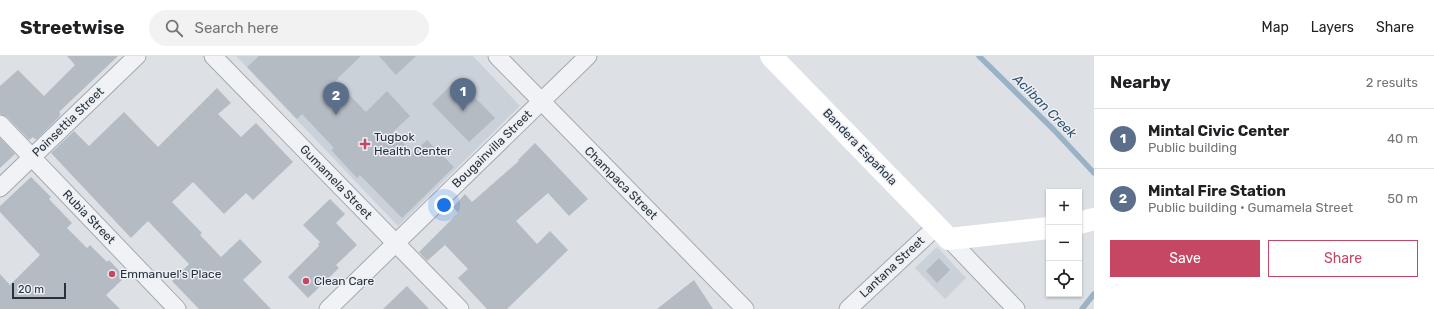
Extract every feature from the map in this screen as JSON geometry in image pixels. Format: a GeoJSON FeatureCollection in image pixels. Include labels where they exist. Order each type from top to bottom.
{"type":"FeatureCollection","features":[{"type":"Feature","properties":{"kind":"street","name":"Poinsettia Street"},"geometry":{"type":"LineString","coordinates":[[0,188],[137,56]]}},
{"type":"Feature","properties":{"kind":"street","name":"Gumamela Street"},"geometry":{"type":"LineString","coordinates":[[213,56],[460,309]]}},
{"type":"Feature","properties":{"kind":"street","name":"Champaca Street"},"geometry":{"type":"LineString","coordinates":[[497,56],[745,309]]}},
{"type":"Feature","properties":{"kind":"street","name":"Bougainvilla Street"},"geometry":{"type":"LineString","coordinates":[[328,309],[588,56]]}},
{"type":"Feature","properties":{"kind":"street","name":"Bandera Española"},"geometry":{"type":"LineString","coordinates":[[771,56],[943,232]]}},
{"type":"Feature","properties":{"kind":"street","name":"Rubia Street"},"geometry":{"type":"LineString","coordinates":[[0,124],[177,309]]}},
{"type":"Feature","properties":{"kind":"street"},"geometry":{"type":"LineString","coordinates":[[1082,222],[1094,219]]}},
{"type":"Feature","properties":{"kind":"street"},"geometry":{"type":"LineString","coordinates":[[943,232],[1046,228]]}},
{"type":"Feature","properties":{"kind":"street"},"geometry":{"type":"LineString","coordinates":[[943,232],[1016,309]]}},
{"type":"Feature","properties":{"kind":"street","name":"Lantana Street"},"geometry":{"type":"LineString","coordinates":[[848,309],[943,232]]}},
{"type":"Feature","properties":{"kind":"shaded area"},"geometry":{"type":"Polygon","coordinates":[[[236,56],[473,56],[520,106],[398,226],[236,56]]]}},
{"type":"Feature","properties":{"kind":"shaded area"},"geometry":{"type":"Polygon","coordinates":[[[937,247],[966,278],[945,299],[915,268],[937,247]]]}},
{"type":"Feature","properties":{"kind":"building"},"geometry":{"type":"Polygon","coordinates":[[[67,56],[118,56],[59,112],[61,114],[59,115],[60,116],[37,139],[33,137],[29,140],[7,117],[0,114],[0,86],[18,70],[44,96],[75,65],[67,56]]]}},
{"type":"Feature","properties":{"kind":"building"},"geometry":{"type":"Polygon","coordinates":[[[259,56],[361,56],[336,81],[366,112],[387,91],[410,116],[393,132],[413,153],[427,140],[454,167],[402,218],[360,175],[357,178],[331,150],[334,148],[302,114],[297,119],[247,67],[259,56]]]}},
{"type":"Feature","properties":{"kind":"building"},"geometry":{"type":"Polygon","coordinates":[[[379,56],[416,56],[396,75],[379,56]]]}},
{"type":"Feature","properties":{"kind":"building"},"geometry":{"type":"Polygon","coordinates":[[[457,79],[495,118],[469,142],[432,104],[457,79]]]}},
{"type":"Feature","properties":{"kind":"building"},"geometry":{"type":"Polygon","coordinates":[[[217,88],[231,103],[218,114],[241,137],[256,123],[293,162],[253,200],[246,193],[224,214],[193,182],[172,202],[202,233],[200,235],[221,257],[240,239],[262,262],[243,280],[271,309],[199,309],[172,281],[189,264],[148,221],[131,238],[51,153],[74,131],[89,146],[124,112],[158,147],[217,88]]]}},
{"type":"Feature","properties":{"kind":"building"},"geometry":{"type":"Polygon","coordinates":[[[0,138],[15,154],[0,168],[0,138]]]}},
{"type":"Feature","properties":{"kind":"building"},"geometry":{"type":"Polygon","coordinates":[[[535,143],[588,199],[569,216],[548,193],[516,221],[537,244],[550,231],[568,250],[507,309],[487,309],[458,278],[468,269],[445,245],[427,261],[419,252],[458,213],[453,207],[465,194],[472,202],[519,161],[518,160],[535,143]]]}},
{"type":"Feature","properties":{"kind":"building"},"geometry":{"type":"Polygon","coordinates":[[[31,177],[51,197],[49,199],[72,223],[67,228],[87,248],[90,245],[107,262],[109,260],[125,277],[106,295],[120,309],[0,309],[0,274],[10,285],[40,255],[0,212],[0,206],[31,177]]]}},
{"type":"Feature","properties":{"kind":"building"},"geometry":{"type":"Polygon","coordinates":[[[330,199],[345,214],[336,223],[357,245],[336,265],[339,268],[308,298],[288,277],[319,246],[318,244],[320,242],[303,225],[330,199]]]}},
{"type":"Feature","properties":{"kind":"building"},"geometry":{"type":"Polygon","coordinates":[[[939,258],[950,270],[937,283],[926,271],[939,258]]]}},
{"type":"Feature","properties":{"kind":"building"},"geometry":{"type":"Polygon","coordinates":[[[694,280],[713,309],[657,309],[694,280]]]}},
{"type":"Feature","properties":{"kind":"building"},"geometry":{"type":"Polygon","coordinates":[[[407,286],[429,309],[383,309],[407,286]]]}},
{"type":"Feature","properties":{"kind":"waterway","name":"Acliban Creek"},"geometry":{"type":"LineString","coordinates":[[979,56],[1054,130],[1094,173]]}},
{"type":"Feature","properties":{"kind":"waterway"},"geometry":{"type":"LineString","coordinates":[[1082,309],[1094,294]]}},
{"type":"Feature","properties":{"kind":"place","name":"Mintal Civic Center"},"geometry":{"type":"Point","coordinates":[463,111]}},
{"type":"Feature","properties":{"kind":"place","name":"Mintal Fire Station"},"geometry":{"type":"Point","coordinates":[336,115]}},
{"type":"Feature","properties":{"kind":"place","name":"Tugbok Health Center"},"geometry":{"type":"Point","coordinates":[365,144]}},
{"type":"Feature","properties":{"kind":"place","name":"Emmanuel's Place"},"geometry":{"type":"Point","coordinates":[112,274]}},
{"type":"Feature","properties":{"kind":"place","name":"Clean Care"},"geometry":{"type":"Point","coordinates":[306,281]}}]}
